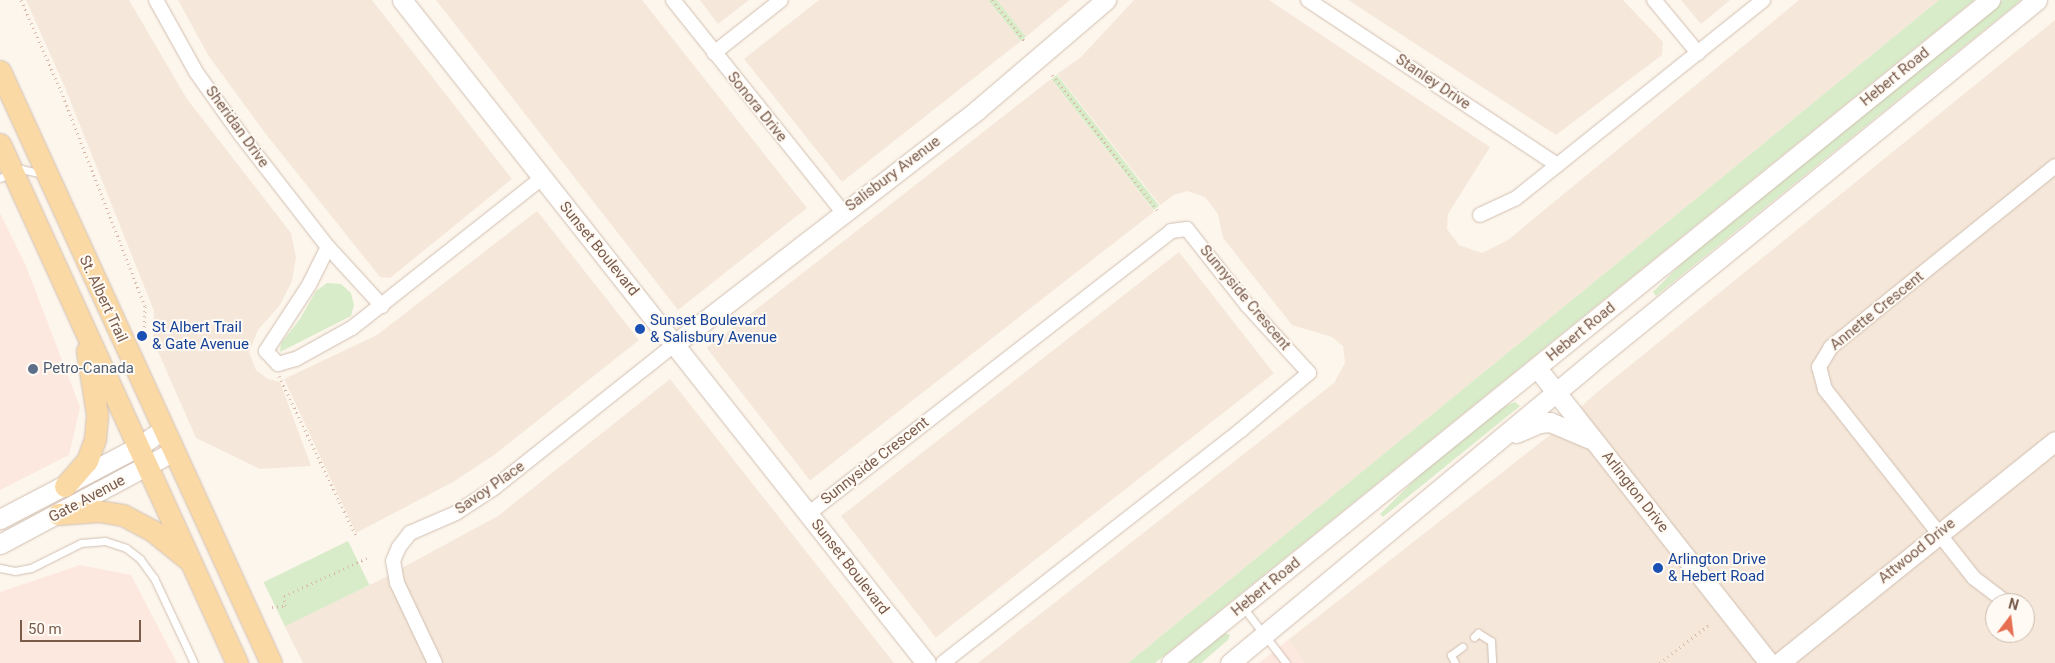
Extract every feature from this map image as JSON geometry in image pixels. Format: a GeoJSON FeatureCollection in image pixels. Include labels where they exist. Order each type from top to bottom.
{"type":"FeatureCollection","features":[{"type":"Feature","properties":{"kind":"main road","name":"St. Albert Trail"},"geometry":{"type":"LineString","coordinates":[[0,71],[271,663]]}},
{"type":"Feature","properties":{"kind":"main road","name":"St. Albert Trail"},"geometry":{"type":"LineString","coordinates":[[0,144],[6,175],[84,329],[136,448],[237,663]]}},
{"type":"Feature","properties":{"kind":"main road"},"geometry":{"type":"LineString","coordinates":[[65,486],[87,461],[95,439],[97,414],[84,329]]}},
{"type":"Feature","properties":{"kind":"main road"},"geometry":{"type":"LineString","coordinates":[[58,514],[98,511],[124,515],[153,531],[189,560]]}},
{"type":"Feature","properties":{"kind":"street","name":"Sheridan Drive"},"geometry":{"type":"LineString","coordinates":[[156,0],[196,72],[328,247],[382,306]]}},
{"type":"Feature","properties":{"kind":"street","name":"Sunset Boulevard"},"geometry":{"type":"LineString","coordinates":[[402,0],[542,178],[676,343],[926,663]]}},
{"type":"Feature","properties":{"kind":"street","name":"Sonora Drive"},"geometry":{"type":"LineString","coordinates":[[673,0],[843,212]]}},
{"type":"Feature","properties":{"kind":"street"},"geometry":{"type":"LineString","coordinates":[[714,53],[781,0]]}},
{"type":"Feature","properties":{"kind":"street","name":"Salisbury Avenue"},"geometry":{"type":"LineString","coordinates":[[676,343],[977,110],[1106,0]]}},
{"type":"Feature","properties":{"kind":"street","name":"Stanley Drive"},"geometry":{"type":"LineString","coordinates":[[1308,0],[1557,165]]}},
{"type":"Feature","properties":{"kind":"street"},"geometry":{"type":"LineString","coordinates":[[1654,0],[1698,53]]}},
{"type":"Feature","properties":{"kind":"street"},"geometry":{"type":"LineString","coordinates":[[1480,215],[1515,199],[1763,0]]}},
{"type":"Feature","properties":{"kind":"street","name":"Hebert Road"},"geometry":{"type":"LineString","coordinates":[[1171,663],[1990,0]]}},
{"type":"Feature","properties":{"kind":"street","name":"Hebert Road"},"geometry":{"type":"LineString","coordinates":[[1230,663],[1556,392],[2038,0]]}},
{"type":"Feature","properties":{"kind":"street","name":"Annette Crescent"},"geometry":{"type":"LineString","coordinates":[[1994,593],[1974,578],[1825,389],[1819,374],[1821,361],[1831,347],[2055,166]]}},
{"type":"Feature","properties":{"kind":"street"},"geometry":{"type":"LineString","coordinates":[[328,247],[288,321],[272,338],[266,351],[278,364],[296,359],[352,328],[542,178]]}},
{"type":"Feature","properties":{"kind":"street","name":"Sunnyside Crescent"},"geometry":{"type":"LineString","coordinates":[[808,514],[1171,231],[1186,229],[1247,305],[1309,373],[1241,430],[943,663]]}},
{"type":"Feature","properties":{"kind":"street","name":"Savoy Place"},"geometry":{"type":"LineString","coordinates":[[435,663],[398,583],[393,561],[399,547],[410,533],[456,513],[494,488],[676,343]]}},
{"type":"Feature","properties":{"kind":"street","name":"Arlington Drive"},"geometry":{"type":"LineString","coordinates":[[1537,368],[1769,663]]}},
{"type":"Feature","properties":{"kind":"street"},"geometry":{"type":"LineString","coordinates":[[1495,444],[1531,426],[1550,422],[1595,442]]}},
{"type":"Feature","properties":{"kind":"street","name":"Gate Avenue"},"geometry":{"type":"LineString","coordinates":[[0,520],[136,448],[163,430]]}},
{"type":"Feature","properties":{"kind":"street","name":"Attwood Drive"},"geometry":{"type":"LineString","coordinates":[[1779,663],[2055,441]]}},
{"type":"Feature","properties":{"kind":"street","name":"Gate Avenue"},"geometry":{"type":"LineString","coordinates":[[0,544],[146,468],[174,451]]}},
{"type":"Feature","properties":{"kind":"lane"},"geometry":{"type":"LineString","coordinates":[[6,175],[21,169],[47,175]]}},
{"type":"Feature","properties":{"kind":"lane"},"geometry":{"type":"LineString","coordinates":[[0,568],[15,571],[31,568],[81,543],[105,541],[126,548],[140,559],[154,578],[194,663]]}},
{"type":"Feature","properties":{"kind":"lane"},"geometry":{"type":"LineString","coordinates":[[1242,606],[1286,663]]}},
{"type":"Feature","properties":{"kind":"lane"},"geometry":{"type":"LineString","coordinates":[[1474,637],[1478,633],[1491,641],[1492,663]]}},
{"type":"Feature","properties":{"kind":"lane"},"geometry":{"type":"LineString","coordinates":[[1455,663],[1451,655],[1462,647]]}},
{"type":"Feature","properties":{"kind":"path"},"geometry":{"type":"LineString","coordinates":[[21,0],[61,91],[146,306],[144,337]]}},
{"type":"Feature","properties":{"kind":"path"},"geometry":{"type":"LineString","coordinates":[[992,0],[1025,42]]}},
{"type":"Feature","properties":{"kind":"path"},"geometry":{"type":"LineString","coordinates":[[1052,75],[1159,212]]}},
{"type":"Feature","properties":{"kind":"path"},"geometry":{"type":"LineString","coordinates":[[278,373],[356,536]]}},
{"type":"Feature","properties":{"kind":"path"},"geometry":{"type":"LineString","coordinates":[[272,607],[285,606],[284,596],[367,558]]}},
{"type":"Feature","properties":{"kind":"path"},"geometry":{"type":"LineString","coordinates":[[1660,663],[1709,624]]}},
{"type":"Feature","properties":{"kind":"shaded area"},"geometry":{"type":"Polygon","coordinates":[[[26,0],[129,0],[187,99],[291,233],[296,257],[292,281],[280,305],[258,330],[249,352],[256,370],[268,379],[280,382],[311,466],[260,469],[196,438],[153,340],[154,311],[64,85],[26,0]]]}},
{"type":"Feature","properties":{"kind":"shaded area"},"geometry":{"type":"Polygon","coordinates":[[[178,0],[372,0],[512,179],[390,278],[380,277],[265,133],[208,55],[178,0]]]}},
{"type":"Feature","properties":{"kind":"shaded area"},"geometry":{"type":"Polygon","coordinates":[[[436,0],[642,0],[807,208],[678,310],[436,0]]]}},
{"type":"Feature","properties":{"kind":"shaded area"},"geometry":{"type":"Polygon","coordinates":[[[700,0],[749,0],[718,24],[700,0]]]}},
{"type":"Feature","properties":{"kind":"shaded area"},"geometry":{"type":"Polygon","coordinates":[[[819,0],[988,0],[1021,41],[842,182],[744,59],[819,0]]]}},
{"type":"Feature","properties":{"kind":"shaded area"},"geometry":{"type":"Polygon","coordinates":[[[997,0],[1070,0],[1026,37],[997,0]]]}},
{"type":"Feature","properties":{"kind":"shaded area"},"geometry":{"type":"Polygon","coordinates":[[[1134,0],[1269,0],[1490,147],[1448,214],[1447,229],[1459,245],[1482,253],[1508,240],[1799,0],[1939,0],[1128,663],[978,663],[1334,383],[1345,363],[1343,346],[1332,337],[1292,325],[1223,238],[1218,214],[1205,197],[1187,191],[1174,195],[1160,205],[1057,74],[1081,57],[1134,0]]]}},
{"type":"Feature","properties":{"kind":"shaded area"},"geometry":{"type":"Polygon","coordinates":[[[1348,0],[1623,0],[1663,42],[1662,55],[1556,135],[1348,0]]]}},
{"type":"Feature","properties":{"kind":"shaded area"},"geometry":{"type":"Polygon","coordinates":[[[1681,0],[1730,0],[1701,24],[1681,0]]]}},
{"type":"Feature","properties":{"kind":"shaded area"},"geometry":{"type":"Polygon","coordinates":[[[2055,20],[2055,663],[1305,663],[1288,640],[1550,435],[1595,394],[2055,20]]]}},
{"type":"Feature","properties":{"kind":"shaded area"},"geometry":{"type":"Polygon","coordinates":[[[1051,79],[1154,211],[810,480],[707,348],[1051,79]]]}},
{"type":"Feature","properties":{"kind":"shaded area"},"geometry":{"type":"Polygon","coordinates":[[[537,211],[639,340],[494,455],[453,482],[356,533],[284,379],[377,335],[537,211]]]}},
{"type":"Feature","properties":{"kind":"shaded area"},"geometry":{"type":"Polygon","coordinates":[[[0,213],[26,266],[80,407],[69,455],[0,490],[0,213]]]}},
{"type":"Feature","properties":{"kind":"shaded area"},"geometry":{"type":"Polygon","coordinates":[[[1179,252],[1274,373],[936,637],[841,516],[1179,252]]]}},
{"type":"Feature","properties":{"kind":"shaded area"},"geometry":{"type":"Polygon","coordinates":[[[670,379],[894,663],[303,663],[284,625],[376,582],[498,516],[670,379]]]}},
{"type":"Feature","properties":{"kind":"shaded area"},"geometry":{"type":"Polygon","coordinates":[[[80,565],[131,575],[177,663],[0,663],[0,592],[80,565]]]}},
{"type":"Feature","properties":{"kind":"shaded area"},"geometry":{"type":"Polygon","coordinates":[[[1288,640],[1305,663],[1259,663],[1288,640]]]}},
{"type":"Feature","properties":{"kind":"green space"},"geometry":{"type":"Polygon","coordinates":[[[988,0],[997,0],[1026,37],[1021,41],[988,0]]]}},
{"type":"Feature","properties":{"kind":"green space"},"geometry":{"type":"Polygon","coordinates":[[[1939,0],[1974,0],[1155,663],[1128,663],[1939,0]]]}},
{"type":"Feature","properties":{"kind":"green space"},"geometry":{"type":"Polygon","coordinates":[[[2003,0],[2021,0],[1656,296],[1653,292],[1693,252],[2003,0]]]}},
{"type":"Feature","properties":{"kind":"green space"},"geometry":{"type":"Polygon","coordinates":[[[1057,75],[1159,206],[1154,210],[1051,79],[1057,75]]]}},
{"type":"Feature","properties":{"kind":"green space"},"geometry":{"type":"Polygon","coordinates":[[[327,283],[341,284],[351,293],[354,305],[351,316],[280,352],[281,343],[300,319],[316,291],[327,283]]]}},
{"type":"Feature","properties":{"kind":"green space"},"geometry":{"type":"Polygon","coordinates":[[[1515,402],[1520,406],[1383,517],[1380,514],[1437,458],[1497,410],[1515,402]]]}},
{"type":"Feature","properties":{"kind":"green space"},"geometry":{"type":"Polygon","coordinates":[[[348,541],[369,585],[285,626],[264,582],[348,541]]]}},
{"type":"Feature","properties":{"kind":"green space"},"geometry":{"type":"Polygon","coordinates":[[[1225,633],[1230,635],[1228,640],[1201,663],[1187,663],[1225,633]]]}},
{"type":"Feature","properties":{"kind":"place","name":"Sunset Boulevard & Salisbury Avenue"},"geometry":{"type":"Point","coordinates":[640,329]}},
{"type":"Feature","properties":{"kind":"place","name":"St Albert Trail & Gate Avenue"},"geometry":{"type":"Point","coordinates":[142,336]}},
{"type":"Feature","properties":{"kind":"place","name":"Petro-Canada"},"geometry":{"type":"Point","coordinates":[33,369]}},
{"type":"Feature","properties":{"kind":"place","name":"Arlington Drive & Hebert Road"},"geometry":{"type":"Point","coordinates":[1658,568]}}]}
